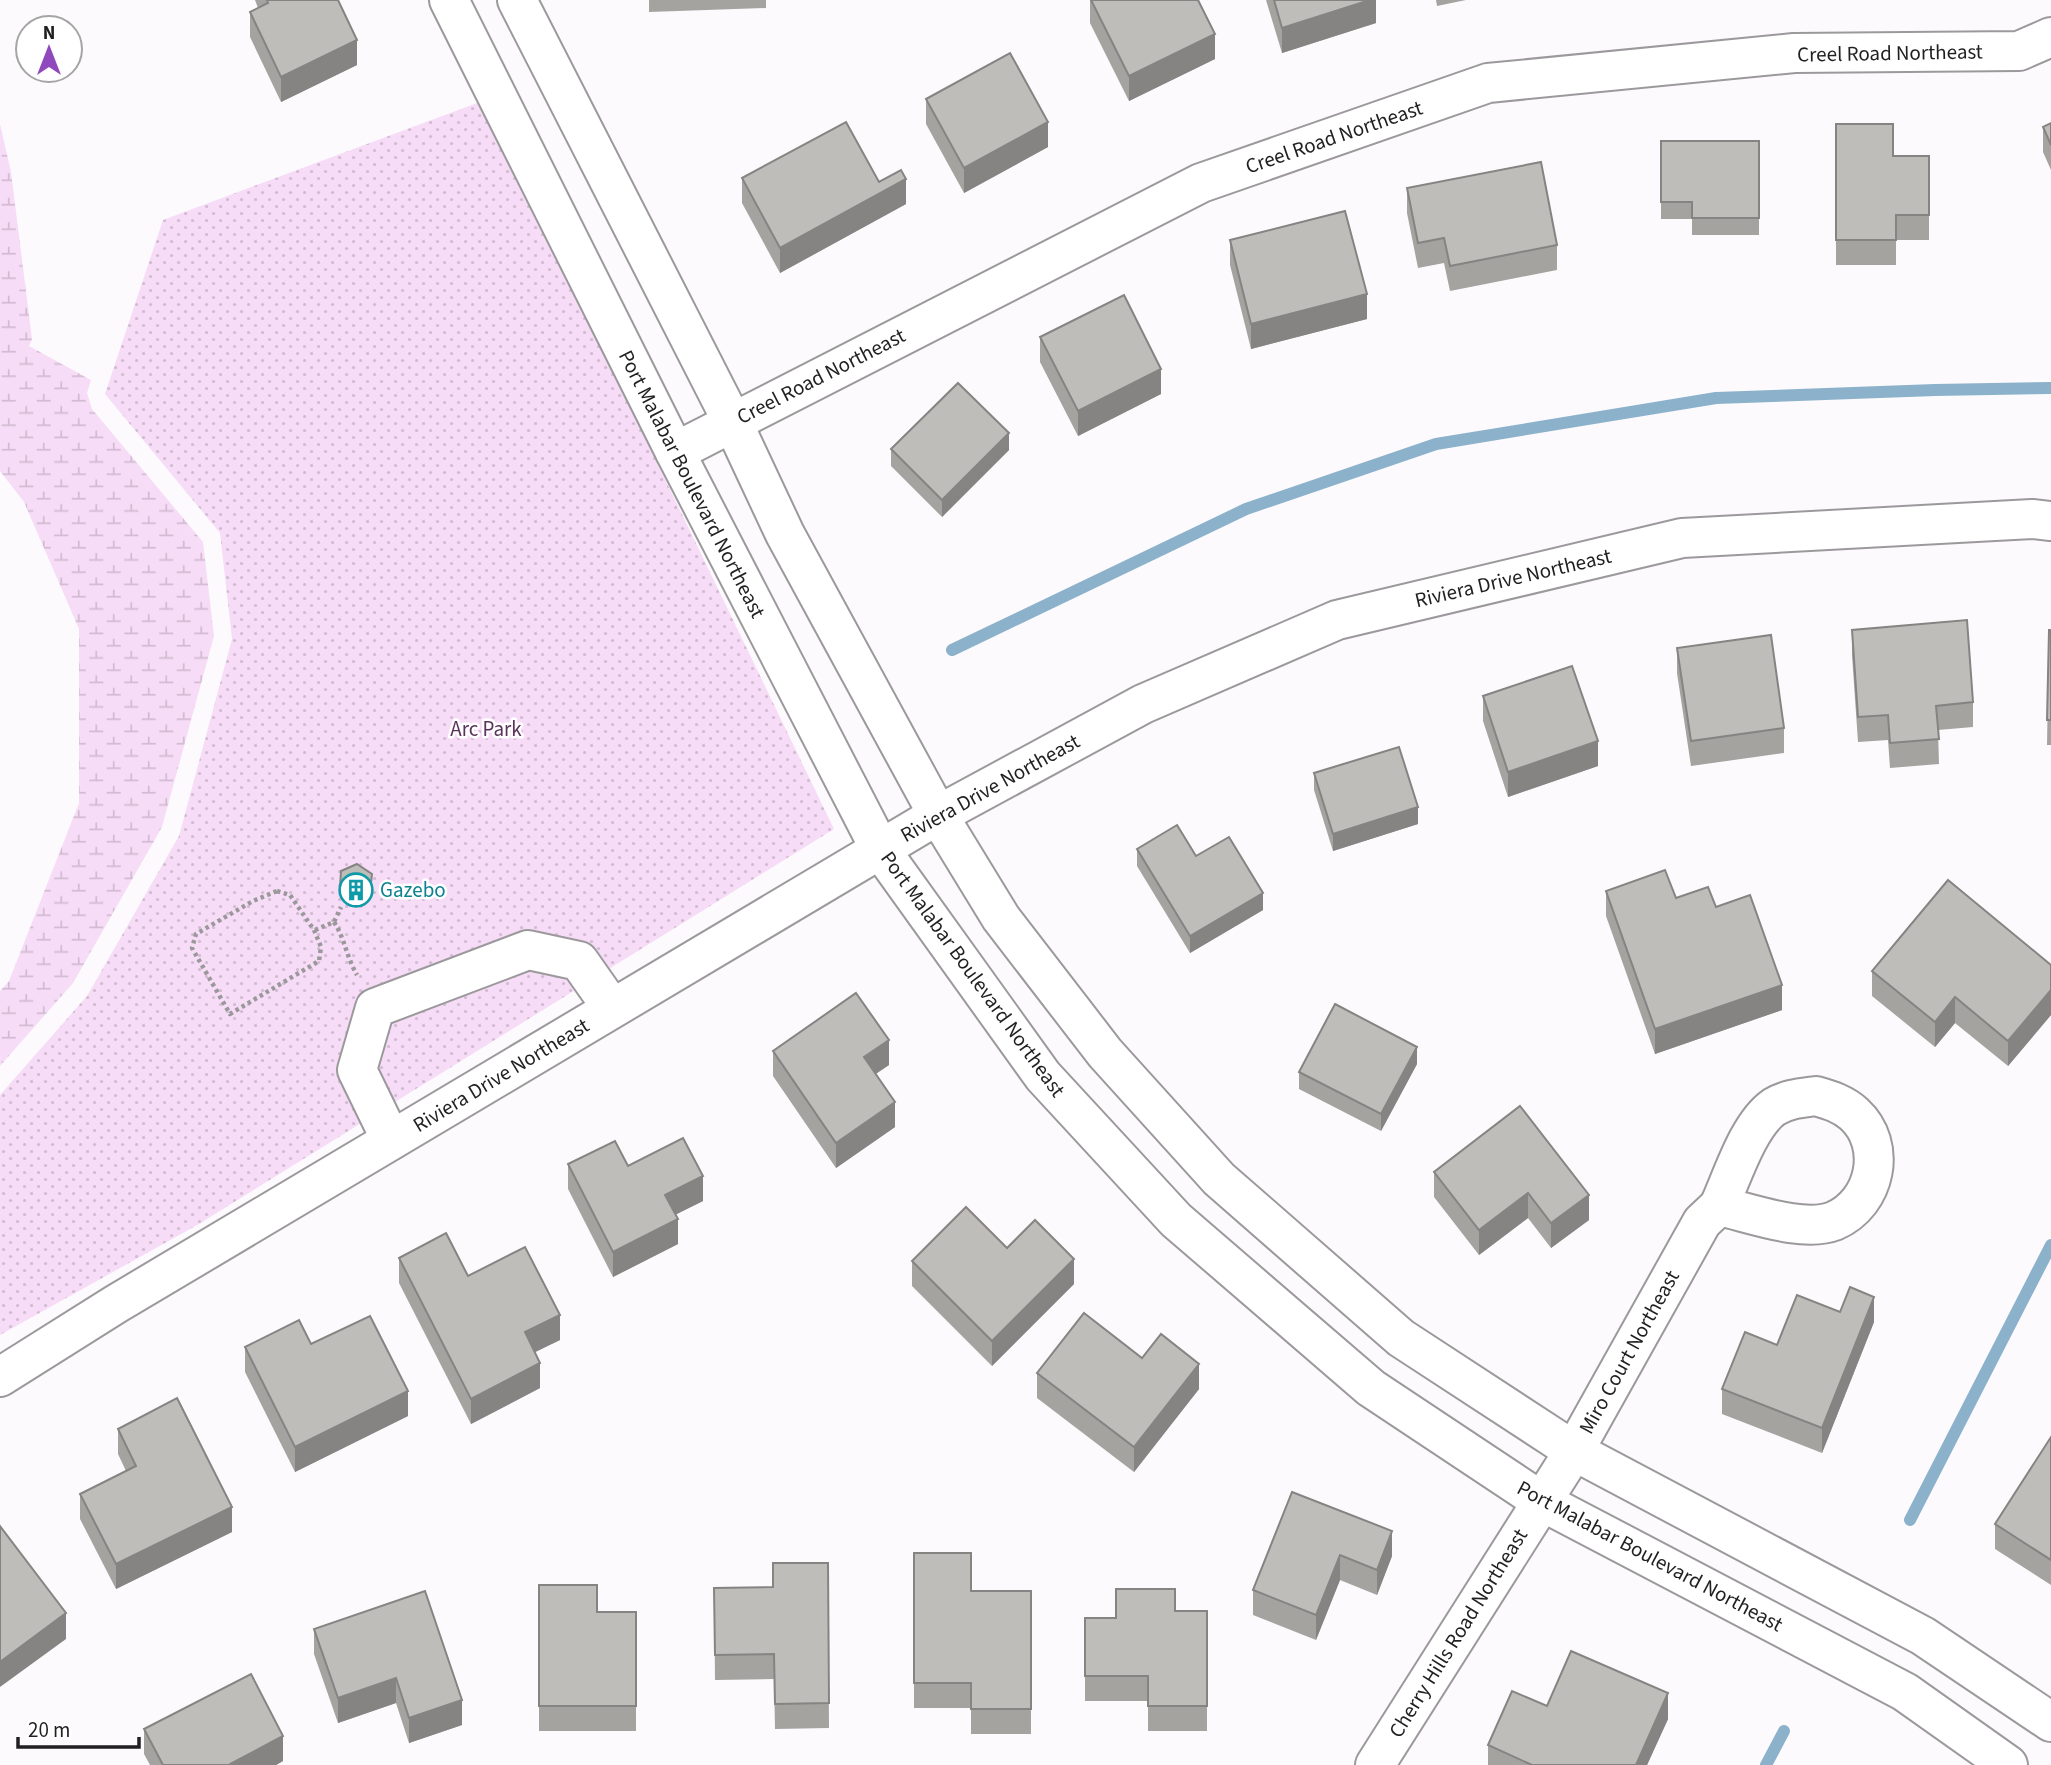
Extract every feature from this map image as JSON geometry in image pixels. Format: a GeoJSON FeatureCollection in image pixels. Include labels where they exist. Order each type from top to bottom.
{"type":"FeatureCollection","features":[{"type":"Feature","properties":{"kind":"street","name":"Port Malabar Boulevard Northeast"},"geometry":{"type":"LineString","coordinates":[[449,0],[675,452],[880,849],[1042,1076],[1176,1220],[1371,1388],[1541,1501],[1905,1692],[2008,1765]]}},
{"type":"Feature","properties":{"kind":"street"},"geometry":{"type":"LineString","coordinates":[[517,0],[732,421],[785,534],[938,815],[1001,918],[1105,1053],[1219,1178],[1401,1338],[1574,1451],[1923,1636],[2051,1721]]}},
{"type":"Feature","properties":{"kind":"street","name":"Creel Road Northeast"},"geometry":{"type":"LineString","coordinates":[[675,452],[1201,183],[1488,83],[1794,53],[2019,51],[2051,37]]}},
{"type":"Feature","properties":{"kind":"street","name":"Riviera Drive Northeast"},"geometry":{"type":"LineString","coordinates":[[0,1377],[116,1304],[938,815],[1143,704],[1337,620],[1682,538],[2032,519],[2051,521]]}},
{"type":"Feature","properties":{"kind":"street"},"geometry":{"type":"LineString","coordinates":[[391,1140],[357,1070],[375,1008],[528,950],[579,961],[612,1008]]}},
{"type":"Feature","properties":{"kind":"street","name":"Miro Court Northeast"},"geometry":{"type":"LineString","coordinates":[[1541,1501],[1574,1451],[1703,1222],[1719,1206]]}},
{"type":"Feature","properties":{"kind":"street","name":"Cherry Hills Road Northeast"},"geometry":{"type":"LineString","coordinates":[[1374,1765],[1541,1501]]}},
{"type":"Feature","properties":{"kind":"path"},"geometry":{"type":"LineString","coordinates":[[278,891],[290,895],[314,930],[321,947],[319,961],[230,1014],[192,948],[196,934],[253,901],[278,891]]}},
{"type":"Feature","properties":{"kind":"path"},"geometry":{"type":"LineString","coordinates":[[314,930],[334,922],[341,907]]}},
{"type":"Feature","properties":{"kind":"path"},"geometry":{"type":"LineString","coordinates":[[334,922],[343,936],[344,951],[375,1008]]}},
{"type":"Feature","properties":{"kind":"green space","name":"Arc Park"},"geometry":{"type":"Polygon","coordinates":[[[496,96],[591,326],[834,829],[199,1224],[0,1335],[0,1095],[87,996],[179,836],[232,639],[220,533],[105,394],[163,220],[496,96]]]}},
{"type":"Feature","properties":{"kind":"green space"},"geometry":{"type":"Polygon","coordinates":[[[0,124],[11,172],[32,339],[29,346],[91,380],[87,393],[92,409],[203,542],[214,636],[162,827],[73,983],[0,1066],[0,991],[9,981],[79,803],[79,629],[24,502],[0,471],[0,124]]]}},
{"type":"Feature","properties":{"kind":"building"},"geometry":{"type":"Polygon","coordinates":[[[267,0],[338,0],[357,40],[281,77],[250,12],[268,3],[267,0]]]}},
{"type":"Feature","properties":{"kind":"building"},"geometry":{"type":"Polygon","coordinates":[[[1091,0],[1198,0],[1215,34],[1129,76],[1091,0]]]}},
{"type":"Feature","properties":{"kind":"building"},"geometry":{"type":"Polygon","coordinates":[[[1274,0],[1370,0],[1282,28],[1274,0]]]}},
{"type":"Feature","properties":{"kind":"building"},"geometry":{"type":"Polygon","coordinates":[[[1010,53],[1048,122],[964,168],[926,99],[1010,53]]]}},
{"type":"Feature","properties":{"kind":"building"},"geometry":{"type":"Polygon","coordinates":[[[846,122],[879,182],[901,170],[906,179],[780,248],[742,178],[846,122]]]}},
{"type":"Feature","properties":{"kind":"building"},"geometry":{"type":"Polygon","coordinates":[[[2051,123],[2051,145],[2043,127],[2051,123]]]}},
{"type":"Feature","properties":{"kind":"building"},"geometry":{"type":"Polygon","coordinates":[[[1836,124],[1893,124],[1893,156],[1929,156],[1929,215],[1896,215],[1896,240],[1836,240],[1836,124]]]}},
{"type":"Feature","properties":{"kind":"building"},"geometry":{"type":"Polygon","coordinates":[[[1661,141],[1759,141],[1759,218],[1692,218],[1692,202],[1661,202],[1661,141]]]}},
{"type":"Feature","properties":{"kind":"building"},"geometry":{"type":"Polygon","coordinates":[[[1541,162],[1557,245],[1450,266],[1444,238],[1418,243],[1407,188],[1541,162]]]}},
{"type":"Feature","properties":{"kind":"building"},"geometry":{"type":"Polygon","coordinates":[[[1345,211],[1367,294],[1251,324],[1230,240],[1345,211]]]}},
{"type":"Feature","properties":{"kind":"building"},"geometry":{"type":"Polygon","coordinates":[[[1124,295],[1161,369],[1078,411],[1040,337],[1124,295]]]}},
{"type":"Feature","properties":{"kind":"building"},"geometry":{"type":"Polygon","coordinates":[[[958,383],[1009,433],[942,500],[891,449],[958,383]]]}},
{"type":"Feature","properties":{"kind":"building"},"geometry":{"type":"Polygon","coordinates":[[[1967,620],[1973,702],[1936,706],[1939,739],[1890,743],[1888,715],[1858,717],[1852,630],[1967,620]]]}},
{"type":"Feature","properties":{"kind":"building"},"geometry":{"type":"Polygon","coordinates":[[[2049,630],[2051,720],[2047,720],[2049,630]]]}},
{"type":"Feature","properties":{"kind":"building"},"geometry":{"type":"Polygon","coordinates":[[[1771,635],[1784,728],[1691,741],[1677,648],[1771,635]]]}},
{"type":"Feature","properties":{"kind":"building"},"geometry":{"type":"Polygon","coordinates":[[[1572,666],[1598,741],[1508,772],[1483,696],[1572,666]]]}},
{"type":"Feature","properties":{"kind":"building"},"geometry":{"type":"Polygon","coordinates":[[[1399,747],[1418,807],[1333,834],[1314,773],[1399,747]]]}},
{"type":"Feature","properties":{"kind":"building"},"geometry":{"type":"Polygon","coordinates":[[[1177,825],[1196,856],[1229,837],[1263,893],[1190,936],[1137,849],[1177,825]]]}},
{"type":"Feature","properties":{"kind":"building","name":"Gazebo"},"geometry":{"type":"Polygon","coordinates":[[[357,864],[372,874],[370,891],[354,898],[340,888],[341,871],[357,864]]]}},
{"type":"Feature","properties":{"kind":"building"},"geometry":{"type":"Polygon","coordinates":[[[1665,870],[1676,898],[1708,887],[1716,907],[1750,895],[1782,985],[1655,1029],[1606,891],[1665,870]]]}},
{"type":"Feature","properties":{"kind":"building"},"geometry":{"type":"Polygon","coordinates":[[[1948,880],[2051,965],[2051,990],[2008,1041],[1955,997],[1935,1022],[1872,971],[1948,880]]]}},
{"type":"Feature","properties":{"kind":"building"},"geometry":{"type":"Polygon","coordinates":[[[856,993],[889,1040],[864,1057],[895,1102],[836,1143],[773,1051],[856,993]]]}},
{"type":"Feature","properties":{"kind":"building"},"geometry":{"type":"Polygon","coordinates":[[[1335,1004],[1417,1047],[1381,1114],[1299,1072],[1335,1004]]]}},
{"type":"Feature","properties":{"kind":"building"},"geometry":{"type":"Polygon","coordinates":[[[1520,1106],[1589,1195],[1551,1223],[1528,1193],[1479,1230],[1434,1172],[1520,1106]]]}},
{"type":"Feature","properties":{"kind":"building"},"geometry":{"type":"Polygon","coordinates":[[[683,1138],[703,1176],[665,1195],[678,1219],[613,1252],[568,1164],[615,1141],[628,1166],[683,1138]]]}},
{"type":"Feature","properties":{"kind":"building"},"geometry":{"type":"Polygon","coordinates":[[[966,1207],[1007,1248],[1035,1220],[1074,1259],[992,1341],[912,1261],[966,1207]]]}},
{"type":"Feature","properties":{"kind":"building"},"geometry":{"type":"Polygon","coordinates":[[[446,1233],[468,1276],[525,1247],[560,1315],[525,1332],[540,1363],[471,1399],[399,1258],[446,1233]]]}},
{"type":"Feature","properties":{"kind":"building"},"geometry":{"type":"Polygon","coordinates":[[[1850,1287],[1874,1297],[1822,1428],[1722,1389],[1745,1332],[1777,1345],[1797,1295],[1840,1312],[1850,1287]]]}},
{"type":"Feature","properties":{"kind":"building"},"geometry":{"type":"Polygon","coordinates":[[[1084,1313],[1142,1358],[1161,1334],[1199,1364],[1134,1447],[1037,1373],[1084,1313]]]}},
{"type":"Feature","properties":{"kind":"building"},"geometry":{"type":"Polygon","coordinates":[[[370,1316],[408,1391],[295,1447],[245,1347],[299,1320],[311,1344],[370,1316]]]}},
{"type":"Feature","properties":{"kind":"building"},"geometry":{"type":"Polygon","coordinates":[[[177,1398],[232,1507],[116,1564],[80,1494],[136,1466],[118,1429],[177,1398]]]}},
{"type":"Feature","properties":{"kind":"building"},"geometry":{"type":"Polygon","coordinates":[[[2051,1437],[2051,1560],[1995,1524],[2051,1437]]]}},
{"type":"Feature","properties":{"kind":"building"},"geometry":{"type":"Polygon","coordinates":[[[1292,1492],[1392,1531],[1377,1570],[1340,1555],[1316,1615],[1253,1590],[1292,1492]]]}},
{"type":"Feature","properties":{"kind":"building"},"geometry":{"type":"Polygon","coordinates":[[[0,1526],[66,1613],[0,1662],[0,1526]]]}},
{"type":"Feature","properties":{"kind":"building"},"geometry":{"type":"Polygon","coordinates":[[[914,1553],[971,1553],[971,1591],[1031,1591],[1031,1709],[971,1709],[971,1683],[914,1683],[914,1553]]]}},
{"type":"Feature","properties":{"kind":"building"},"geometry":{"type":"Polygon","coordinates":[[[773,1563],[828,1563],[829,1703],[775,1704],[774,1654],[715,1655],[714,1588],[773,1587],[773,1563]]]}},
{"type":"Feature","properties":{"kind":"building"},"geometry":{"type":"Polygon","coordinates":[[[539,1585],[597,1585],[597,1612],[636,1612],[636,1706],[539,1706],[539,1585]]]}},
{"type":"Feature","properties":{"kind":"building"},"geometry":{"type":"Polygon","coordinates":[[[1116,1589],[1175,1589],[1175,1611],[1207,1611],[1207,1706],[1148,1706],[1148,1676],[1085,1676],[1085,1618],[1116,1618],[1116,1589]]]}},
{"type":"Feature","properties":{"kind":"building"},"geometry":{"type":"Polygon","coordinates":[[[425,1591],[462,1700],[409,1718],[396,1678],[338,1698],[314,1629],[425,1591]]]}},
{"type":"Feature","properties":{"kind":"building"},"geometry":{"type":"Polygon","coordinates":[[[1571,1651],[1668,1693],[1636,1765],[1532,1765],[1488,1745],[1512,1691],[1547,1706],[1571,1651]]]}},
{"type":"Feature","properties":{"kind":"building"},"geometry":{"type":"Polygon","coordinates":[[[251,1674],[283,1736],[230,1765],[163,1765],[144,1729],[251,1674]]]}},
{"type":"Feature","properties":{"kind":"waterway"},"geometry":{"type":"LineString","coordinates":[[952,650],[1246,509],[1436,444],[1716,398],[2051,388]]}},
{"type":"Feature","properties":{"kind":"waterway"},"geometry":{"type":"LineString","coordinates":[[1910,1520],[2051,1245]]}},
{"type":"Feature","properties":{"kind":"waterway"},"geometry":{"type":"LineString","coordinates":[[1766,1765],[1784,1731]]}},
{"type":"Feature","properties":{"kind":"place","name":"Gazebo"},"geometry":{"type":"Point","coordinates":[356,890]}}]}
